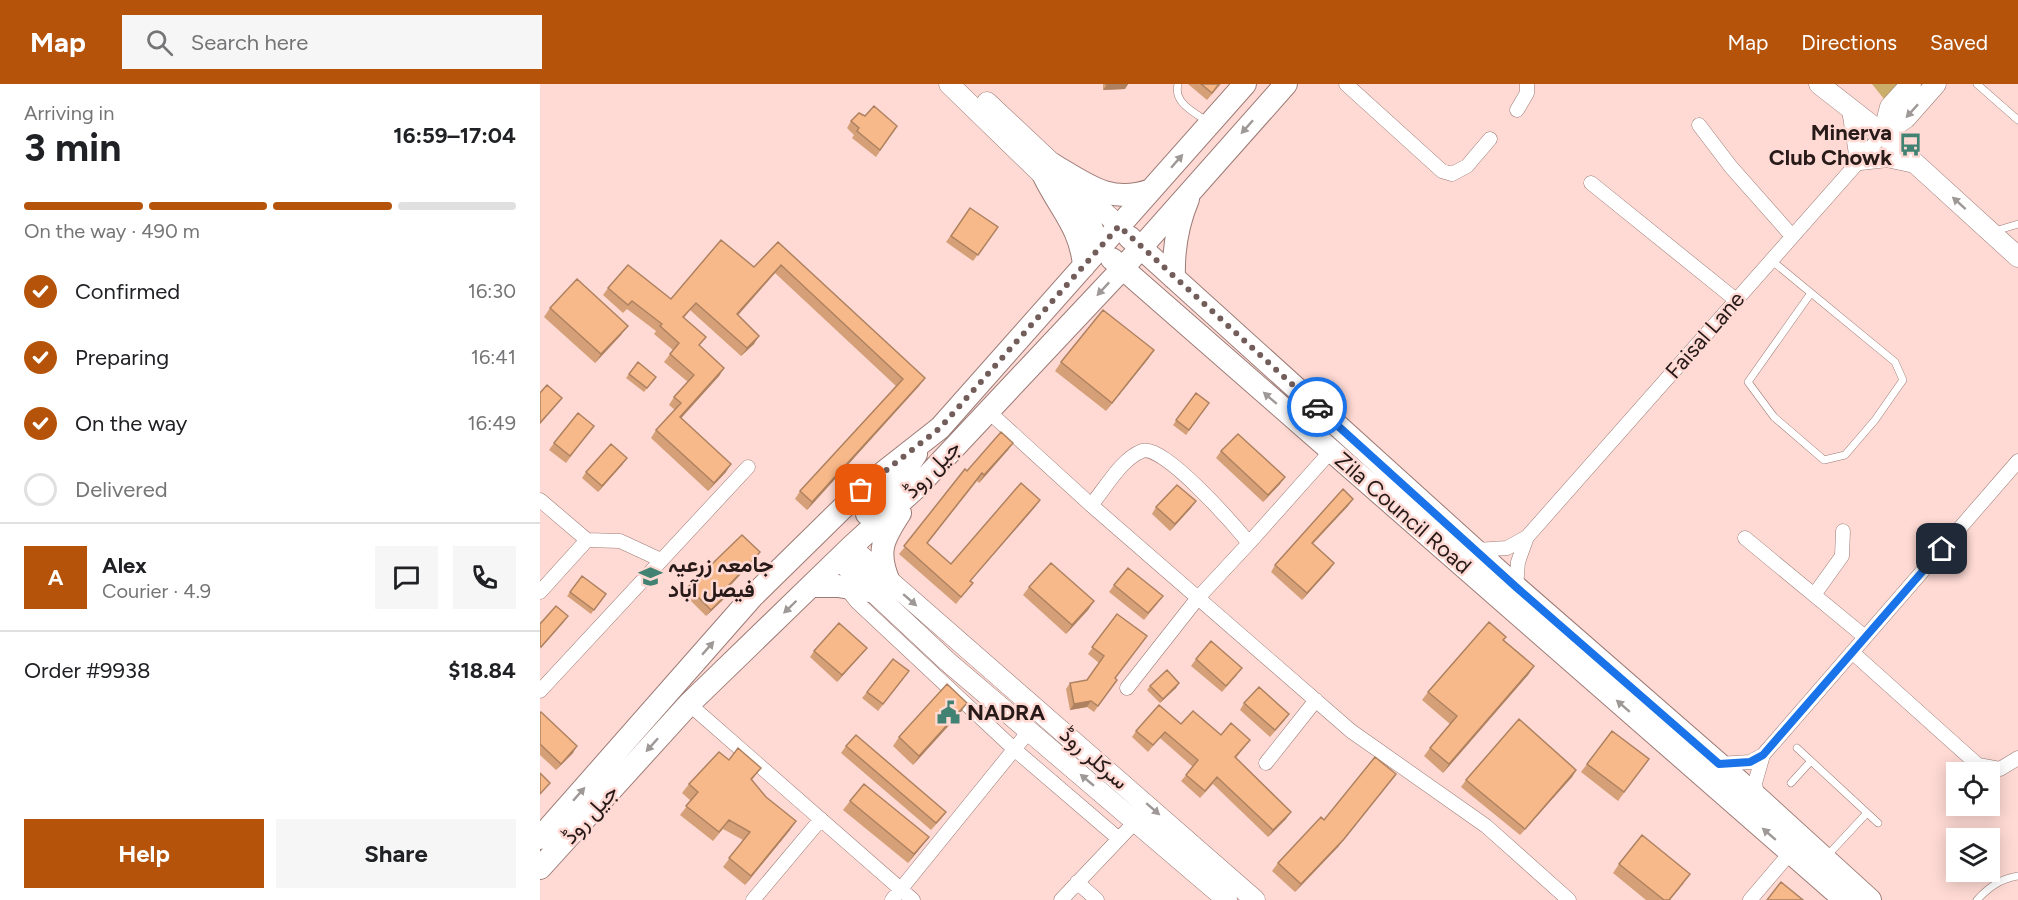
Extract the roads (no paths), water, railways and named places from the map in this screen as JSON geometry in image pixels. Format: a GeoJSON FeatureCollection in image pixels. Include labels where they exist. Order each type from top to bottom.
{"type":"FeatureCollection","features":[{"type":"Feature","properties":{"kind":"main road"},"geometry":{"type":"LineString","coordinates":[[949,84],[1048,170],[1119,226]]}},
{"type":"Feature","properties":{"kind":"main road"},"geometry":{"type":"LineString","coordinates":[[968,84],[1048,170],[1089,220],[1101,248]]}},
{"type":"Feature","properties":{"kind":"main road","name":"جیل روڈ"},"geometry":{"type":"LineString","coordinates":[[540,838],[752,597],[861,490],[940,428],[1245,84]]}},
{"type":"Feature","properties":{"kind":"main road","name":"جیل روڈ"},"geometry":{"type":"LineString","coordinates":[[540,868],[689,704],[812,586],[843,552],[918,486],[1122,269],[1139,247],[1286,84]]}},
{"type":"Feature","properties":{"kind":"main road"},"geometry":{"type":"LineString","coordinates":[[1820,84],[1883,134],[2018,257]]}},
{"type":"Feature","properties":{"kind":"main road","name":"Faisal Lane"},"geometry":{"type":"LineString","coordinates":[[1883,134],[1890,107],[1911,84]]}},
{"type":"Feature","properties":{"kind":"main road","name":"Faisal Lane"},"geometry":{"type":"LineString","coordinates":[[1883,134],[1906,118],[1936,84]]}},
{"type":"Feature","properties":{"kind":"main road"},"geometry":{"type":"LineString","coordinates":[[1852,110],[1860,160],[1887,158],[1915,163]]}},
{"type":"Feature","properties":{"kind":"main road"},"geometry":{"type":"LineString","coordinates":[[1048,170],[1107,195],[1135,196],[1151,190]]}},
{"type":"Feature","properties":{"kind":"main road"},"geometry":{"type":"LineString","coordinates":[[1048,170],[1055,198],[1072,221],[1082,245],[1084,266]]}},
{"type":"Feature","properties":{"kind":"main road"},"geometry":{"type":"LineString","coordinates":[[1174,278],[1173,252],[1180,218],[1191,189]]}},
{"type":"Feature","properties":{"kind":"main road","name":"Zila Council Road"},"geometry":{"type":"LineString","coordinates":[[1119,226],[1139,247],[1516,587],[1757,797],[1870,900]]}},
{"type":"Feature","properties":{"kind":"main road","name":"Zila Council Road"},"geometry":{"type":"LineString","coordinates":[[1101,248],[1122,269],[1845,900]]}},
{"type":"Feature","properties":{"kind":"main road"},"geometry":{"type":"LineString","coordinates":[[752,597],[806,564],[843,552],[845,538],[897,482],[926,438]]}},
{"type":"Feature","properties":{"kind":"main road"},"geometry":{"type":"LineString","coordinates":[[812,586],[866,591],[881,563],[885,535],[918,486]]}},
{"type":"Feature","properties":{"kind":"main road","name":"سرکلر روڈ"},"geometry":{"type":"LineString","coordinates":[[843,552],[866,591],[1227,900]]}},
{"type":"Feature","properties":{"kind":"main road","name":"سرکلر روڈ"},"geometry":{"type":"LineString","coordinates":[[866,591],[1255,900]]}},
{"type":"Feature","properties":{"kind":"street"},"geometry":{"type":"LineString","coordinates":[[1346,84],[1442,171],[1452,174],[1467,166],[1490,139]]}},
{"type":"Feature","properties":{"kind":"street"},"geometry":{"type":"LineString","coordinates":[[1517,110],[1527,93],[1527,84]]}},
{"type":"Feature","properties":{"kind":"street"},"geometry":{"type":"LineString","coordinates":[[1699,126],[1731,167],[1792,236]]}},
{"type":"Feature","properties":{"kind":"street","name":"Faisal Lane"},"geometry":{"type":"LineString","coordinates":[[1475,550],[1484,552],[1507,548],[1527,537],[1883,134]]}},
{"type":"Feature","properties":{"kind":"street"},"geometry":{"type":"LineString","coordinates":[[1591,183],[1736,300]]}},
{"type":"Feature","properties":{"kind":"street"},"geometry":{"type":"LineString","coordinates":[[988,411],[1197,599],[1360,738],[1486,826],[1569,900]]}},
{"type":"Feature","properties":{"kind":"street"},"geometry":{"type":"LineString","coordinates":[[1091,505],[1128,461],[1142,451],[1151,450],[1168,461],[1214,503],[1249,543]]}},
{"type":"Feature","properties":{"kind":"street"},"geometry":{"type":"LineString","coordinates":[[1127,688],[1197,599],[1331,451]]}},
{"type":"Feature","properties":{"kind":"street"},"geometry":{"type":"LineString","coordinates":[[1719,764],[1750,762],[1763,755],[2018,461]]}},
{"type":"Feature","properties":{"kind":"street"},"geometry":{"type":"LineString","coordinates":[[540,691],[748,467]]}},
{"type":"Feature","properties":{"kind":"street"},"geometry":{"type":"LineString","coordinates":[[540,500],[587,540],[621,541],[661,560]]}},
{"type":"Feature","properties":{"kind":"street"},"geometry":{"type":"LineString","coordinates":[[1814,595],[1842,556],[1842,531]]}},
{"type":"Feature","properties":{"kind":"street","name":"Faisal Lane"},"geometry":{"type":"LineString","coordinates":[[1516,587],[1518,562],[1527,537]]}},
{"type":"Feature","properties":{"kind":"street"},"geometry":{"type":"LineString","coordinates":[[1744,538],[1865,637]]}},
{"type":"Feature","properties":{"kind":"street"},"geometry":{"type":"LineString","coordinates":[[540,592],[587,540]]}},
{"type":"Feature","properties":{"kind":"street"},"geometry":{"type":"LineString","coordinates":[[866,591],[1014,749],[1119,839]]}},
{"type":"Feature","properties":{"kind":"street"},"geometry":{"type":"LineString","coordinates":[[1852,652],[1978,765],[2000,769],[2018,758]]}},
{"type":"Feature","properties":{"kind":"street"},"geometry":{"type":"LineString","coordinates":[[1266,763],[1316,700]]}},
{"type":"Feature","properties":{"kind":"street"},"geometry":{"type":"LineString","coordinates":[[689,704],[821,819],[896,894],[913,900]]}},
{"type":"Feature","properties":{"kind":"street"},"geometry":{"type":"LineString","coordinates":[[896,894],[1029,731]]}},
{"type":"Feature","properties":{"kind":"street"},"geometry":{"type":"LineString","coordinates":[[1757,797],[1756,775],[1763,755]]}},
{"type":"Feature","properties":{"kind":"street"},"geometry":{"type":"LineString","coordinates":[[753,900],[821,819]]}},
{"type":"Feature","properties":{"kind":"street"},"geometry":{"type":"LineString","coordinates":[[1061,900],[1136,822]]}},
{"type":"Feature","properties":{"kind":"street"},"geometry":{"type":"LineString","coordinates":[[1750,900],[1790,853]]}},
{"type":"Feature","properties":{"kind":"street"},"geometry":{"type":"LineString","coordinates":[[1077,882],[1097,900]]}},
{"type":"Feature","properties":{"kind":"lane"},"geometry":{"type":"LineString","coordinates":[[1178,84],[1175,92],[1178,99],[1210,124]]}},
{"type":"Feature","properties":{"kind":"lane"},"geometry":{"type":"LineString","coordinates":[[1977,84],[2018,120]]}},
{"type":"Feature","properties":{"kind":"lane"},"geometry":{"type":"LineString","coordinates":[[1991,232],[2018,224]]}},
{"type":"Feature","properties":{"kind":"lane"},"geometry":{"type":"LineString","coordinates":[[1771,260],[1895,362],[1903,380],[1875,420],[1845,455],[1824,460],[1774,417],[1748,382],[1811,293]]}},
{"type":"Feature","properties":{"kind":"lane"},"geometry":{"type":"LineString","coordinates":[[1797,748],[1878,823]]}},
{"type":"Feature","properties":{"kind":"lane"},"geometry":{"type":"LineString","coordinates":[[1791,783],[1811,761]]}},
{"type":"Feature","properties":{"kind":"lane"},"geometry":{"type":"LineString","coordinates":[[1824,859],[1867,813]]}},
{"type":"Feature","properties":{"kind":"lane"},"geometry":{"type":"LineString","coordinates":[[1977,900],[1989,887],[2005,879],[2018,876]]}},
{"type":"Feature","properties":{"kind":"place","name":"Minerva Club Chowk"},"geometry":{"type":"Point","coordinates":[1910,145]}},
{"type":"Feature","properties":{"kind":"place","name":"جامعہ زرعیہ فیصل آباد"},"geometry":{"type":"Point","coordinates":[650,577]}},
{"type":"Feature","properties":{"kind":"place","name":"NADRA"},"geometry":{"type":"Point","coordinates":[949,712]}}]}
